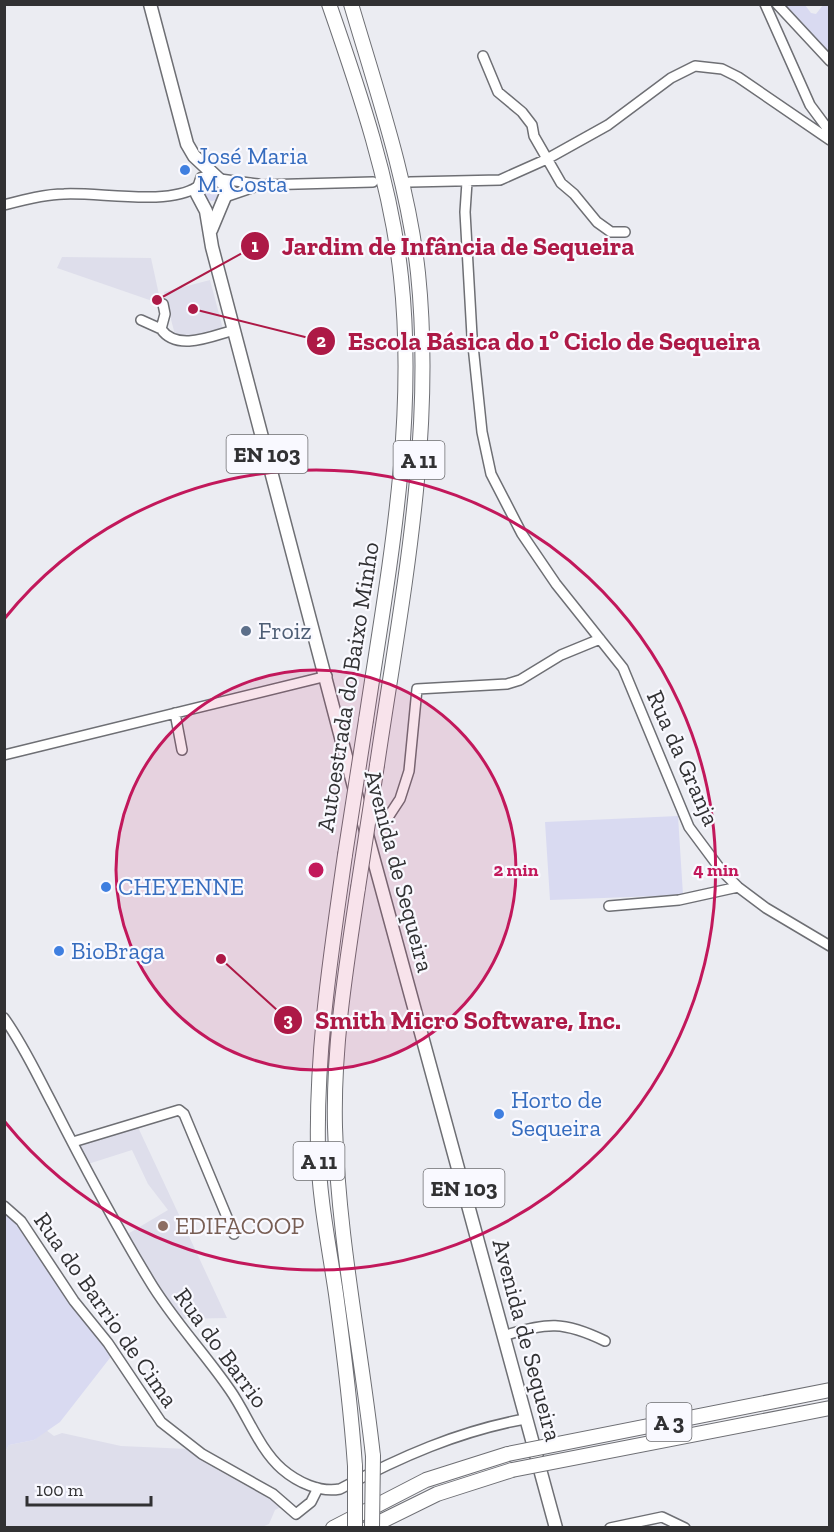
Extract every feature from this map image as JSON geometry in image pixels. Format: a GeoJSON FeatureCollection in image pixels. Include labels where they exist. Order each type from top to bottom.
{"type":"FeatureCollection","features":[{"type":"Feature","properties":{"kind":"highway","name":"Autoestrada do Baixo Minho"},"geometry":{"type":"LineString","coordinates":[[329,4],[357,83],[378,159],[401,276],[406,339],[405,424],[398,506],[324,1002],[319,1075],[318,1151],[327,1244],[349,1388],[355,1466],[355,1527]]}},
{"type":"Feature","properties":{"kind":"highway","name":"Autoestrada do Baixo Minho"},"geometry":{"type":"LineString","coordinates":[[351,4],[394,155],[410,225],[423,338],[423,422],[415,507],[341,1005],[336,1064],[335,1128],[342,1224],[373,1456],[370,1527]]}},
{"type":"Feature","properties":{"kind":"highway","name":"A 3"},"geometry":{"type":"LineString","coordinates":[[333,1527],[426,1480],[508,1454],[830,1390]]}},
{"type":"Feature","properties":{"kind":"highway","name":"A 3"},"geometry":{"type":"LineString","coordinates":[[370,1527],[437,1494],[512,1470],[830,1408]]}},
{"type":"Feature","properties":{"kind":"main road","name":"EN 103"},"geometry":{"type":"LineString","coordinates":[[150,4],[183,132],[194,156],[197,193],[211,230],[212,247],[327,676]]}},
{"type":"Feature","properties":{"kind":"main road","name":"EN 103"},"geometry":{"type":"LineString","coordinates":[[194,156],[226,186],[211,230]]}},
{"type":"Feature","properties":{"kind":"main road"},"geometry":{"type":"LineString","coordinates":[[218,178],[206,177],[197,193],[211,206],[223,200]]}},
{"type":"Feature","properties":{"kind":"main road","name":"Avenida de Sequeira"},"geometry":{"type":"LineString","coordinates":[[327,676],[354,787],[555,1527]]}},
{"type":"Feature","properties":{"kind":"street"},"geometry":{"type":"LineString","coordinates":[[765,4],[810,105],[830,132]]}},
{"type":"Feature","properties":{"kind":"street"},"geometry":{"type":"LineString","coordinates":[[771,4],[781,26],[783,43]]}},
{"type":"Feature","properties":{"kind":"street"},"geometry":{"type":"LineString","coordinates":[[777,4],[830,61]]}},
{"type":"Feature","properties":{"kind":"street"},"geometry":{"type":"LineString","coordinates":[[483,56],[498,92],[522,112],[532,125],[534,136],[561,183],[574,194],[597,222],[611,232],[625,232]]}},
{"type":"Feature","properties":{"kind":"street"},"geometry":{"type":"LineString","coordinates":[[410,182],[500,180],[547,159],[608,125],[671,78],[695,66],[708,65],[738,77],[830,140]]}},
{"type":"Feature","properties":{"kind":"street"},"geometry":{"type":"LineString","coordinates":[[803,122],[811,113],[810,105]]}},
{"type":"Feature","properties":{"kind":"street"},"geometry":{"type":"LineString","coordinates":[[218,178],[260,184],[373,182]]}},
{"type":"Feature","properties":{"kind":"street","name":"Rua da Granja"},"geometry":{"type":"LineString","coordinates":[[467,182],[465,212],[472,336],[482,432],[491,474],[522,534],[556,584],[623,668],[688,827],[738,887],[766,908],[830,946]]}},
{"type":"Feature","properties":{"kind":"street"},"geometry":{"type":"LineString","coordinates":[[223,200],[260,184]]}},
{"type":"Feature","properties":{"kind":"street"},"geometry":{"type":"LineString","coordinates":[[4,205],[62,194],[137,197],[197,193]]}},
{"type":"Feature","properties":{"kind":"street"},"geometry":{"type":"LineString","coordinates":[[160,329],[165,314],[163,304]]}},
{"type":"Feature","properties":{"kind":"street"},"geometry":{"type":"LineString","coordinates":[[141,320],[160,329],[170,337],[191,342],[234,330]]}},
{"type":"Feature","properties":{"kind":"street"},"geometry":{"type":"LineString","coordinates":[[383,825],[400,799],[409,771],[417,689],[507,684],[520,680],[561,655],[600,639]]}},
{"type":"Feature","properties":{"kind":"street"},"geometry":{"type":"LineString","coordinates":[[4,755],[327,676]]}},
{"type":"Feature","properties":{"kind":"street"},"geometry":{"type":"LineString","coordinates":[[176,713],[182,750]]}},
{"type":"Feature","properties":{"kind":"street"},"geometry":{"type":"LineString","coordinates":[[609,906],[679,900],[738,887]]}},
{"type":"Feature","properties":{"kind":"street","name":"Rua do Barrio"},"geometry":{"type":"LineString","coordinates":[[4,1018],[22,1043],[149,1281],[181,1328],[208,1358],[237,1400],[264,1446],[281,1468],[318,1488]]}},
{"type":"Feature","properties":{"kind":"street"},"geometry":{"type":"LineString","coordinates":[[73,1142],[179,1110],[183,1114],[234,1234]]}},
{"type":"Feature","properties":{"kind":"street","name":"Rua do Barrio de Cima"},"geometry":{"type":"LineString","coordinates":[[4,1206],[21,1221],[74,1301],[108,1343],[161,1422],[202,1454],[273,1494],[296,1514],[311,1502],[318,1488]]}},
{"type":"Feature","properties":{"kind":"street"},"geometry":{"type":"LineString","coordinates":[[503,1336],[532,1327],[567,1325],[605,1341]]}},
{"type":"Feature","properties":{"kind":"street"},"geometry":{"type":"LineString","coordinates":[[318,1488],[330,1491],[340,1488],[399,1458],[441,1442],[496,1424],[525,1419]]}},
{"type":"Feature","properties":{"kind":"street"},"geometry":{"type":"LineString","coordinates":[[610,1527],[662,1517],[685,1527]]}},
{"type":"Feature","properties":{"kind":"shaded area"},"geometry":{"type":"Polygon","coordinates":[[[782,5],[805,5],[811,13],[816,14],[823,5],[829,5],[829,58],[782,5]]]}},
{"type":"Feature","properties":{"kind":"shaded area"},"geometry":{"type":"Polygon","coordinates":[[[208,183],[216,183],[221,188],[219,199],[208,201],[203,196],[203,188],[208,183]]]}},
{"type":"Feature","properties":{"kind":"shaded area"},"geometry":{"type":"Polygon","coordinates":[[[62,257],[151,258],[161,304],[57,268],[62,257]]]}},
{"type":"Feature","properties":{"kind":"shaded area"},"geometry":{"type":"Polygon","coordinates":[[[210,280],[223,329],[189,338],[175,335],[164,292],[210,280]]]}},
{"type":"Feature","properties":{"kind":"shaded area"},"geometry":{"type":"Polygon","coordinates":[[[678,816],[683,895],[550,900],[545,822],[678,816]]]}},
{"type":"Feature","properties":{"kind":"shaded area","name":"EDIFACOOP"},"geometry":{"type":"Polygon","coordinates":[[[136,1123],[227,1318],[177,1319],[126,1235],[168,1210],[148,1184],[132,1150],[88,1164],[78,1141],[136,1123]]]}},
{"type":"Feature","properties":{"kind":"shaded area"},"geometry":{"type":"Polygon","coordinates":[[[5,1213],[14,1221],[74,1308],[113,1354],[60,1422],[34,1440],[9,1445],[5,1452],[5,1213]]]}},
{"type":"Feature","properties":{"kind":"shaded area"},"geometry":{"type":"Polygon","coordinates":[[[46,1430],[54,1436],[62,1433],[121,1446],[189,1449],[218,1470],[283,1506],[275,1510],[269,1524],[262,1527],[5,1528],[5,1452],[9,1445],[34,1440],[46,1430]]]}},
{"type":"Feature","properties":{"kind":"place","name":"José Maria M. Costa"},"geometry":{"type":"Point","coordinates":[185,170]}},
{"type":"Feature","properties":{"kind":"place","name":"Jardim de Infância de Sequeira"},"geometry":{"type":"Point","coordinates":[157,300]}},
{"type":"Feature","properties":{"kind":"place","name":"Escola Básica do 1º Ciclo de Sequeira"},"geometry":{"type":"Point","coordinates":[193,309]}},
{"type":"Feature","properties":{"kind":"place","name":"Froiz"},"geometry":{"type":"Point","coordinates":[246,631]}},
{"type":"Feature","properties":{"kind":"place","name":"CHEYENNE"},"geometry":{"type":"Point","coordinates":[106,887]}},
{"type":"Feature","properties":{"kind":"place","name":"BioBraga"},"geometry":{"type":"Point","coordinates":[59,951]}},
{"type":"Feature","properties":{"kind":"place","name":"Smith Micro Software, Inc."},"geometry":{"type":"Point","coordinates":[221,959]}},
{"type":"Feature","properties":{"kind":"place","name":"Horto de Sequeira"},"geometry":{"type":"Point","coordinates":[499,1114]}},
{"type":"Feature","properties":{"kind":"place","name":"EDIFACOOP"},"geometry":{"type":"Point","coordinates":[163,1226]}}]}
